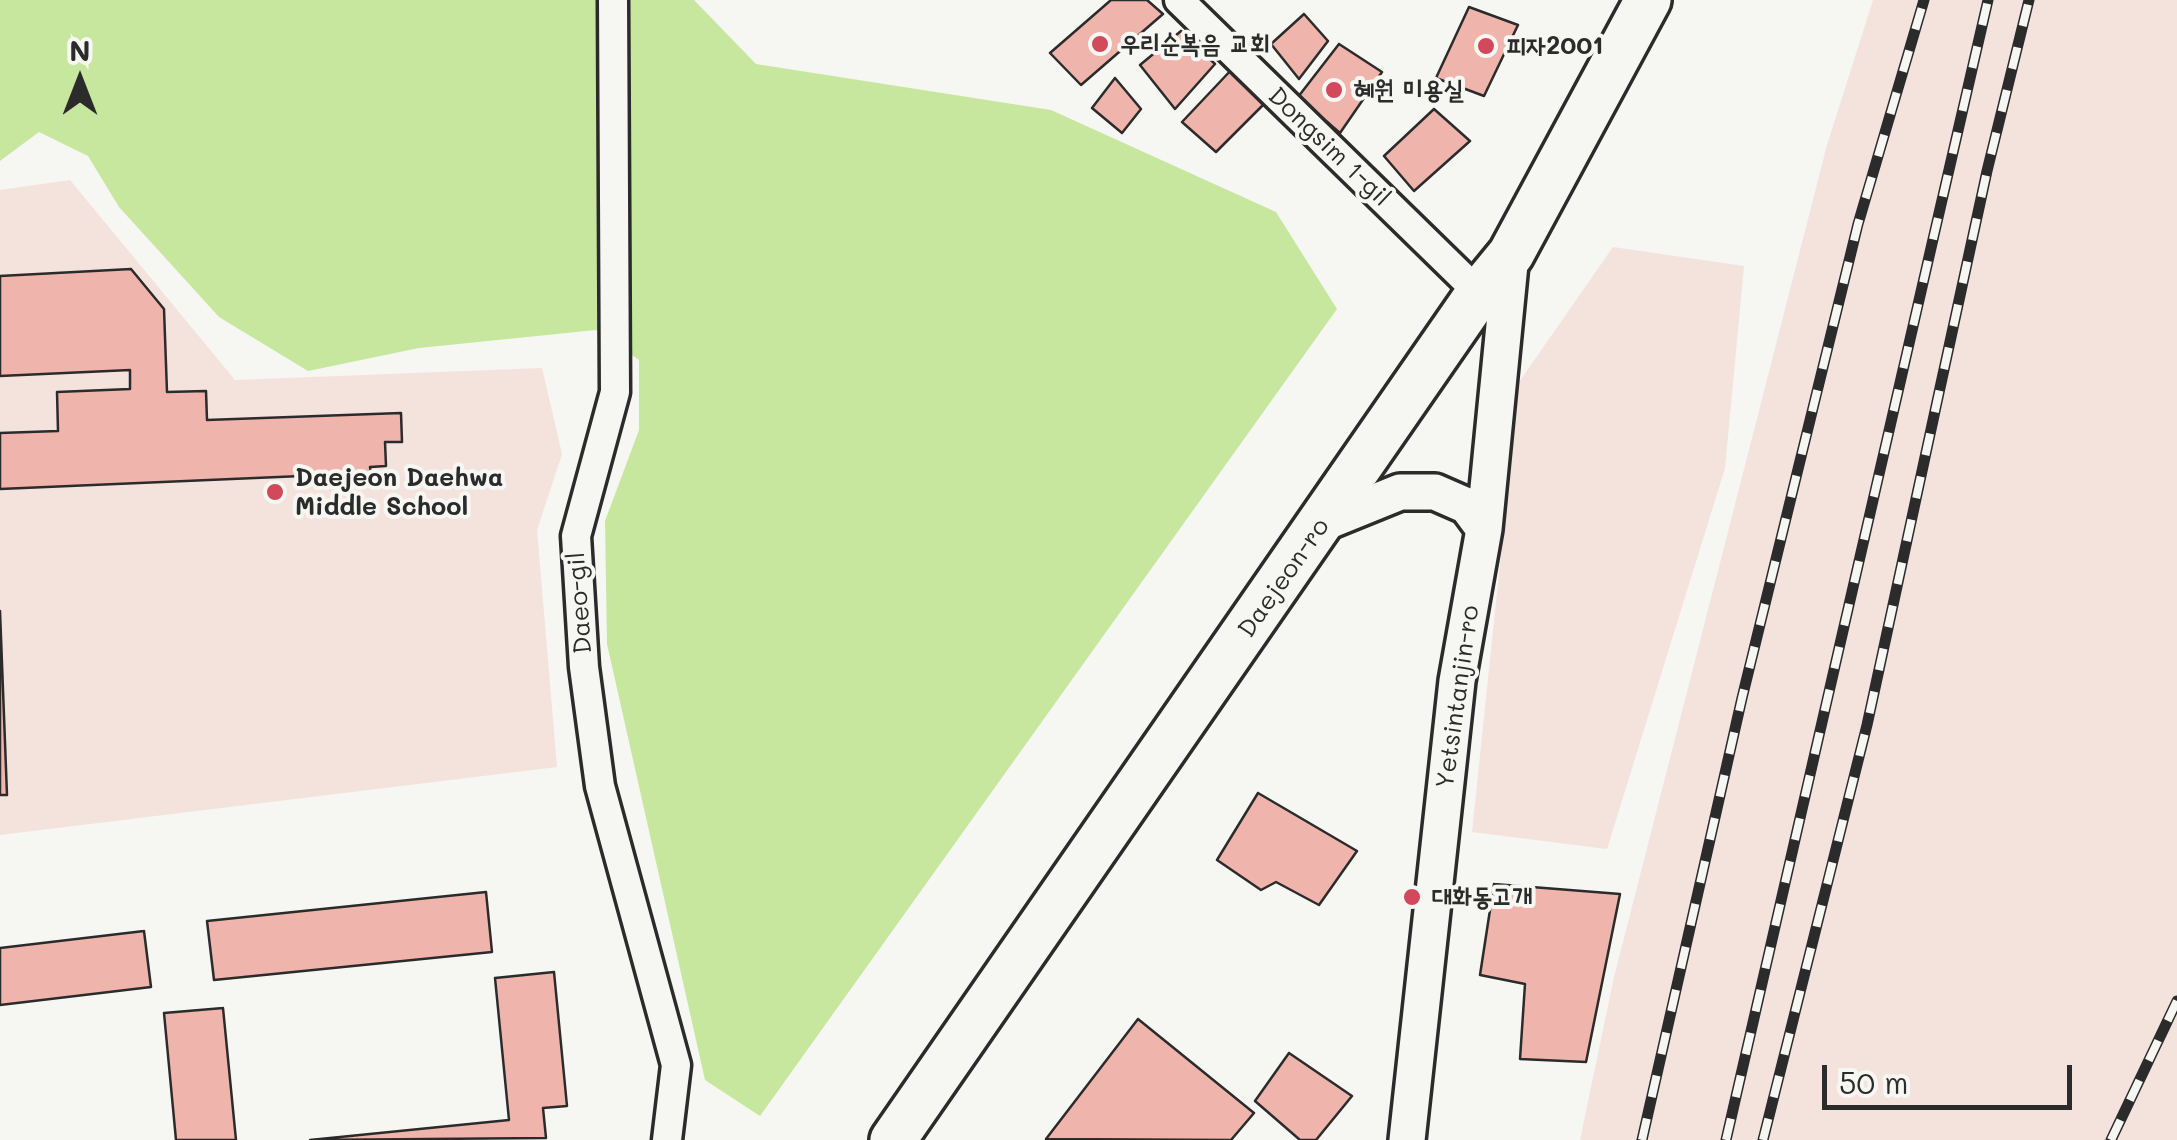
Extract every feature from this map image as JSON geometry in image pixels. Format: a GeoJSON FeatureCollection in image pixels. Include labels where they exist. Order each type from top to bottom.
{"type":"FeatureCollection","features":[{"type":"Feature","properties":{"kind":"main road","name":"Daejeon-ro"},"geometry":{"type":"LineString","coordinates":[[892,1140],[1480,293],[1512,254],[1648,0]]}},
{"type":"Feature","properties":{"kind":"street","name":"Daeo-gil"},"geometry":{"type":"LineString","coordinates":[[614,0],[615,392],[576,536],[584,667],[600,786],[676,1064],[667,1140]]}},
{"type":"Feature","properties":{"kind":"street","name":"Dongsim 1-gil"},"geometry":{"type":"LineString","coordinates":[[1179,0],[1480,293]]}},
{"type":"Feature","properties":{"kind":"street","name":"Yetsintanjin-ro"},"geometry":{"type":"LineString","coordinates":[[1407,1140],[1457,681],[1484,528],[1512,254]]}},
{"type":"Feature","properties":{"kind":"street"},"geometry":{"type":"LineString","coordinates":[[1322,524],[1400,492],[1435,492],[1467,506],[1484,528]]}},
{"type":"Feature","properties":{"kind":"shaded area"},"geometry":{"type":"Polygon","coordinates":[[[1873,0],[2177,0],[2177,1140],[1580,1140],[1614,977],[1827,145],[1873,0]]]}},
{"type":"Feature","properties":{"kind":"shaded area","name":"Daejeon Daehwa Middle School"},"geometry":{"type":"Polygon","coordinates":[[[70,180],[235,380],[542,368],[562,454],[537,530],[557,767],[0,835],[0,190],[70,180]]]}},
{"type":"Feature","properties":{"kind":"shaded area"},"geometry":{"type":"Polygon","coordinates":[[[1613,247],[1744,266],[1725,468],[1607,849],[1472,832],[1519,382],[1613,247]]]}},
{"type":"Feature","properties":{"kind":"green space"},"geometry":{"type":"Polygon","coordinates":[[[0,0],[694,0],[756,64],[1051,110],[1276,212],[1337,309],[760,1116],[705,1080],[607,644],[605,521],[639,430],[639,360],[596,330],[419,348],[308,371],[219,317],[119,207],[88,156],[39,132],[0,161],[0,0]]]}},
{"type":"Feature","properties":{"kind":"building"},"geometry":{"type":"Polygon","coordinates":[[[1111,0],[1147,0],[1163,14],[1081,85],[1050,53],[1111,0]]]}},
{"type":"Feature","properties":{"kind":"building"},"geometry":{"type":"Polygon","coordinates":[[[1469,7],[1518,25],[1484,96],[1436,78],[1469,7]]]}},
{"type":"Feature","properties":{"kind":"building"},"geometry":{"type":"Polygon","coordinates":[[[1304,14],[1328,41],[1299,79],[1271,44],[1304,14]]]}},
{"type":"Feature","properties":{"kind":"building"},"geometry":{"type":"Polygon","coordinates":[[[1181,31],[1215,64],[1175,109],[1140,65],[1181,31]]]}},
{"type":"Feature","properties":{"kind":"building"},"geometry":{"type":"Polygon","coordinates":[[[1339,44],[1382,72],[1340,133],[1298,97],[1339,44]]]}},
{"type":"Feature","properties":{"kind":"building"},"geometry":{"type":"Polygon","coordinates":[[[1233,68],[1268,100],[1216,152],[1182,122],[1233,68]]]}},
{"type":"Feature","properties":{"kind":"building"},"geometry":{"type":"Polygon","coordinates":[[[1115,78],[1141,109],[1122,133],[1092,108],[1115,78]]]}},
{"type":"Feature","properties":{"kind":"building"},"geometry":{"type":"Polygon","coordinates":[[[1434,109],[1470,141],[1414,191],[1384,156],[1434,109]]]}},
{"type":"Feature","properties":{"kind":"building"},"geometry":{"type":"Polygon","coordinates":[[[131,269],[164,309],[167,392],[206,391],[207,420],[401,413],[402,442],[385,442],[386,466],[370,467],[371,473],[0,489],[0,433],[58,431],[57,392],[130,389],[130,370],[0,376],[0,276],[131,269]]]}},
{"type":"Feature","properties":{"kind":"building"},"geometry":{"type":"Polygon","coordinates":[[[0,611],[7,795],[0,795],[0,611]]]}},
{"type":"Feature","properties":{"kind":"building"},"geometry":{"type":"Polygon","coordinates":[[[1258,793],[1357,851],[1319,905],[1276,882],[1261,890],[1217,860],[1258,793]]]}},
{"type":"Feature","properties":{"kind":"building"},"geometry":{"type":"Polygon","coordinates":[[[1494,884],[1620,894],[1586,1062],[1520,1059],[1525,984],[1480,975],[1494,884]]]}},
{"type":"Feature","properties":{"kind":"building"},"geometry":{"type":"Polygon","coordinates":[[[486,892],[492,952],[214,980],[207,921],[486,892]]]}},
{"type":"Feature","properties":{"kind":"building"},"geometry":{"type":"Polygon","coordinates":[[[144,931],[151,987],[0,1005],[0,948],[144,931]]]}},
{"type":"Feature","properties":{"kind":"building"},"geometry":{"type":"Polygon","coordinates":[[[554,972],[567,1106],[543,1108],[546,1138],[310,1140],[509,1120],[495,978],[554,972]]]}},
{"type":"Feature","properties":{"kind":"building"},"geometry":{"type":"Polygon","coordinates":[[[223,1008],[236,1140],[176,1140],[164,1013],[223,1008]]]}},
{"type":"Feature","properties":{"kind":"building"},"geometry":{"type":"Polygon","coordinates":[[[1138,1019],[1254,1113],[1231,1140],[1046,1139],[1138,1019]]]}},
{"type":"Feature","properties":{"kind":"building"},"geometry":{"type":"Polygon","coordinates":[[[1289,1053],[1352,1096],[1316,1140],[1300,1140],[1255,1101],[1289,1053]]]}},
{"type":"Feature","properties":{"kind":"railway"},"geometry":{"type":"LineString","coordinates":[[1642,1140],[1742,698],[1858,224],[1924,0]]}},
{"type":"Feature","properties":{"kind":"railway"},"geometry":{"type":"LineString","coordinates":[[1726,1140],[1988,0]]}},
{"type":"Feature","properties":{"kind":"railway"},"geometry":{"type":"LineString","coordinates":[[1763,1140],[1867,725],[1987,171],[2029,0]]}},
{"type":"Feature","properties":{"kind":"railway"},"geometry":{"type":"LineString","coordinates":[[2111,1140],[2177,1001]]}},
{"type":"Feature","properties":{"kind":"place","name":"우리순복음 교회"},"geometry":{"type":"Point","coordinates":[1100,44]}},
{"type":"Feature","properties":{"kind":"place","name":"피자2001"},"geometry":{"type":"Point","coordinates":[1486,46]}},
{"type":"Feature","properties":{"kind":"place","name":"혜원 미용실"},"geometry":{"type":"Point","coordinates":[1334,90]}},
{"type":"Feature","properties":{"kind":"place","name":"Daejeon Daehwa Middle School"},"geometry":{"type":"Point","coordinates":[275,492]}},
{"type":"Feature","properties":{"kind":"place","name":"대화동고개"},"geometry":{"type":"Point","coordinates":[1412,897]}}]}
